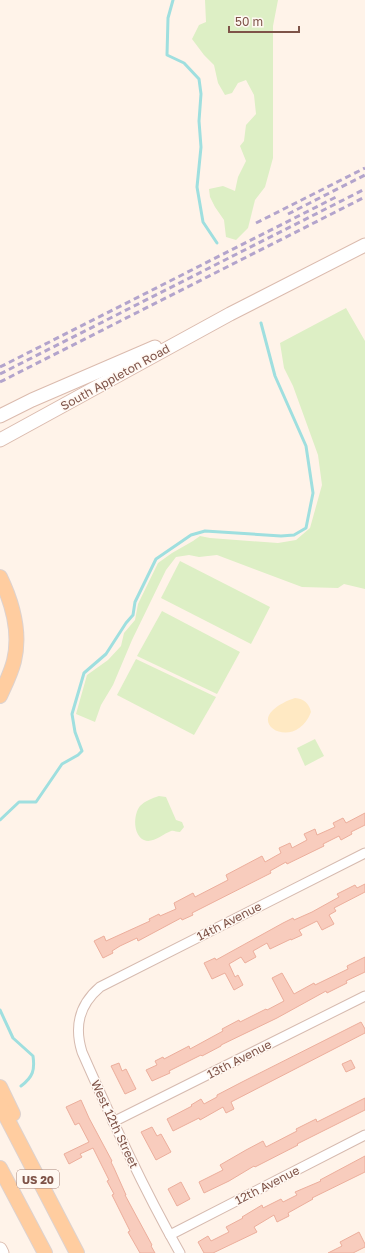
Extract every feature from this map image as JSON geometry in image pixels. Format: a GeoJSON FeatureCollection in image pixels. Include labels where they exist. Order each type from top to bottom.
{"type":"FeatureCollection","features":[{"type":"Feature","properties":{"kind":"main road","name":"South Appleton Road"},"geometry":{"type":"LineString","coordinates":[[0,440],[230,314],[365,245]]}},
{"type":"Feature","properties":{"kind":"main road","name":"South Appleton Road"},"geometry":{"type":"LineString","coordinates":[[0,416],[32,400],[230,314]]}},
{"type":"Feature","properties":{"kind":"main road"},"geometry":{"type":"LineString","coordinates":[[0,577],[8,594],[15,618],[18,638],[14,662],[0,696]]}},
{"type":"Feature","properties":{"kind":"main road"},"geometry":{"type":"LineString","coordinates":[[0,1087],[39,1164],[58,1217]]}},
{"type":"Feature","properties":{"kind":"main road","name":"US 20"},"geometry":{"type":"LineString","coordinates":[[0,1105],[77,1253]]}},
{"type":"Feature","properties":{"kind":"main road","name":"US 20"},"geometry":{"type":"LineString","coordinates":[[0,1168],[45,1253]]}},
{"type":"Feature","properties":{"kind":"main road"},"geometry":{"type":"LineString","coordinates":[[0,1181],[18,1213],[45,1253]]}},
{"type":"Feature","properties":{"kind":"main road"},"geometry":{"type":"LineString","coordinates":[[0,1249],[2,1253]]}},
{"type":"Feature","properties":{"kind":"street","name":"14th Avenue"},"geometry":{"type":"LineString","coordinates":[[94,992],[118,976],[365,853]]}},
{"type":"Feature","properties":{"kind":"street","name":"West 12th Street"},"geometry":{"type":"LineString","coordinates":[[94,992],[87,1000],[79,1020],[78,1031],[82,1052],[113,1122],[180,1253]]}},
{"type":"Feature","properties":{"kind":"street","name":"13th Avenue"},"geometry":{"type":"LineString","coordinates":[[113,1122],[365,996]]}},
{"type":"Feature","properties":{"kind":"street","name":"12th Avenue"},"geometry":{"type":"LineString","coordinates":[[170,1235],[365,1135]]}},
{"type":"Feature","properties":{"kind":"green space"},"geometry":{"type":"Polygon","coordinates":[[[205,0],[278,0],[273,26],[273,158],[265,187],[255,200],[248,228],[236,240],[226,237],[224,220],[210,197],[209,189],[223,186],[235,191],[238,177],[246,161],[240,146],[244,141],[246,125],[256,114],[254,95],[246,80],[238,83],[232,93],[225,95],[218,83],[214,65],[192,39],[199,25],[206,22],[205,0]]]}},
{"type":"Feature","properties":{"kind":"green space"},"geometry":{"type":"Polygon","coordinates":[[[346,308],[365,341],[365,589],[344,584],[338,588],[302,587],[217,555],[199,557],[189,555],[176,557],[166,570],[132,640],[113,685],[101,705],[95,722],[76,714],[87,675],[108,660],[121,646],[124,633],[135,620],[138,604],[158,563],[200,536],[278,543],[296,540],[310,528],[322,485],[318,455],[293,386],[284,368],[280,343],[346,308]]]}},
{"type":"Feature","properties":{"kind":"green space"},"geometry":{"type":"Polygon","coordinates":[[[180,561],[270,607],[251,644],[161,598],[180,561]]]}},
{"type":"Feature","properties":{"kind":"green space"},"geometry":{"type":"Polygon","coordinates":[[[162,611],[240,652],[217,694],[137,656],[162,611]]]}},
{"type":"Feature","properties":{"kind":"green space"},"geometry":{"type":"Polygon","coordinates":[[[136,659],[216,697],[194,735],[117,695],[136,659]]]}},
{"type":"Feature","properties":{"kind":"green space"},"geometry":{"type":"Polygon","coordinates":[[[315,739],[324,756],[305,766],[297,748],[315,739]]]}},
{"type":"Feature","properties":{"kind":"green space"},"geometry":{"type":"Polygon","coordinates":[[[159,796],[166,797],[176,820],[182,822],[184,827],[180,832],[168,832],[154,840],[147,841],[138,834],[135,824],[136,814],[142,804],[159,796]]]}},
{"type":"Feature","properties":{"kind":"sand"},"geometry":{"type":"Polygon","coordinates":[[[295,698],[306,702],[311,712],[305,723],[296,730],[279,732],[269,723],[268,717],[278,706],[295,698]]]}},
{"type":"Feature","properties":{"kind":"building"},"geometry":{"type":"Polygon","coordinates":[[[365,813],[365,825],[351,832],[352,834],[341,840],[339,836],[323,844],[324,846],[287,864],[286,862],[270,871],[271,873],[192,913],[193,915],[182,920],[181,918],[138,941],[137,938],[120,946],[112,951],[113,953],[103,958],[94,941],[104,936],[106,941],[150,921],[149,919],[159,914],[160,916],[176,909],[174,903],[193,893],[195,897],[228,880],[226,875],[262,856],[265,862],[281,853],[279,848],[290,843],[292,848],[307,840],[304,834],[315,829],[317,835],[335,827],[333,823],[343,818],[346,823],[365,813]]]}},
{"type":"Feature","properties":{"kind":"building"},"geometry":{"type":"Polygon","coordinates":[[[365,884],[365,892],[334,908],[336,911],[329,915],[334,924],[322,930],[317,921],[299,930],[302,935],[270,949],[267,943],[253,951],[256,957],[245,963],[241,957],[229,964],[235,977],[238,975],[243,985],[234,990],[225,973],[212,979],[204,963],[215,958],[216,960],[293,918],[294,920],[312,912],[339,897],[337,894],[355,885],[357,888],[365,884]]]}},
{"type":"Feature","properties":{"kind":"building"},"geometry":{"type":"Polygon","coordinates":[[[365,957],[365,972],[346,981],[347,983],[327,993],[326,991],[277,1018],[169,1071],[170,1073],[152,1081],[146,1070],[157,1065],[155,1061],[163,1057],[164,1059],[189,1046],[190,1049],[223,1031],[222,1029],[239,1020],[240,1022],[284,1001],[272,978],[282,973],[294,994],[314,983],[315,985],[348,969],[347,966],[365,957]]]}},
{"type":"Feature","properties":{"kind":"building"},"geometry":{"type":"Polygon","coordinates":[[[361,1022],[365,1029],[365,1033],[231,1102],[234,1109],[226,1113],[223,1107],[200,1120],[199,1118],[173,1131],[167,1119],[192,1106],[191,1105],[201,1099],[204,1104],[217,1097],[217,1095],[361,1022]]]}},
{"type":"Feature","properties":{"kind":"building"},"geometry":{"type":"Polygon","coordinates":[[[351,1060],[355,1068],[346,1072],[342,1064],[351,1060]]]}},
{"type":"Feature","properties":{"kind":"building"},"geometry":{"type":"Polygon","coordinates":[[[119,1063],[122,1071],[126,1069],[136,1089],[125,1094],[111,1066],[119,1063]]]}},
{"type":"Feature","properties":{"kind":"building"},"geometry":{"type":"Polygon","coordinates":[[[365,1098],[365,1110],[204,1193],[199,1182],[223,1170],[220,1165],[263,1141],[266,1147],[316,1119],[317,1122],[365,1098]]]}},
{"type":"Feature","properties":{"kind":"building"},"geometry":{"type":"Polygon","coordinates":[[[81,1100],[112,1161],[111,1162],[125,1195],[155,1253],[140,1253],[128,1232],[130,1231],[112,1195],[114,1194],[107,1181],[109,1180],[93,1148],[80,1154],[82,1157],[69,1164],[64,1154],[89,1142],[79,1123],[75,1125],[66,1107],[81,1100]]]}},
{"type":"Feature","properties":{"kind":"building"},"geometry":{"type":"Polygon","coordinates":[[[152,1127],[157,1136],[161,1134],[171,1152],[156,1160],[141,1132],[152,1127]]]}},
{"type":"Feature","properties":{"kind":"building"},"geometry":{"type":"Polygon","coordinates":[[[365,1156],[365,1172],[312,1198],[313,1199],[288,1213],[289,1216],[277,1222],[274,1215],[254,1227],[257,1232],[213,1253],[204,1253],[198,1242],[208,1236],[211,1241],[229,1232],[226,1227],[262,1205],[263,1208],[281,1199],[283,1202],[297,1195],[295,1192],[321,1181],[320,1180],[365,1156]]]}},
{"type":"Feature","properties":{"kind":"building"},"geometry":{"type":"Polygon","coordinates":[[[181,1182],[190,1199],[177,1206],[168,1189],[181,1182]]]}},
{"type":"Feature","properties":{"kind":"building"},"geometry":{"type":"Polygon","coordinates":[[[359,1232],[365,1247],[353,1253],[328,1253],[342,1246],[340,1242],[359,1232]]]}},
{"type":"Feature","properties":{"kind":"waterway"},"geometry":{"type":"LineString","coordinates":[[173,0],[168,18],[167,55],[184,63],[199,79],[201,94],[199,121],[201,147],[197,187],[203,222],[217,243]]}},
{"type":"Feature","properties":{"kind":"waterway"},"geometry":{"type":"LineString","coordinates":[[0,820],[19,802],[36,802],[62,764],[82,751],[75,732],[72,714],[84,673],[106,654],[126,623],[133,615],[135,602],[156,559],[191,535],[205,531],[281,536],[294,535],[306,528],[313,493],[306,446],[275,376],[261,323]]}},
{"type":"Feature","properties":{"kind":"waterway"},"geometry":{"type":"LineString","coordinates":[[0,1010],[13,1038],[33,1056],[34,1065],[31,1076],[21,1086]]}},
{"type":"Feature","properties":{"kind":"railway"},"geometry":{"type":"LineString","coordinates":[[256,223],[365,168]]}},
{"type":"Feature","properties":{"kind":"railway"},"geometry":{"type":"LineString","coordinates":[[288,214],[365,175]]}},
{"type":"Feature","properties":{"kind":"railway"},"geometry":{"type":"LineString","coordinates":[[0,374],[365,189]]}},
{"type":"Feature","properties":{"kind":"railway"},"geometry":{"type":"LineString","coordinates":[[0,367],[338,196]]}},
{"type":"Feature","properties":{"kind":"railway"},"geometry":{"type":"LineString","coordinates":[[0,382],[365,197]]}}]}
